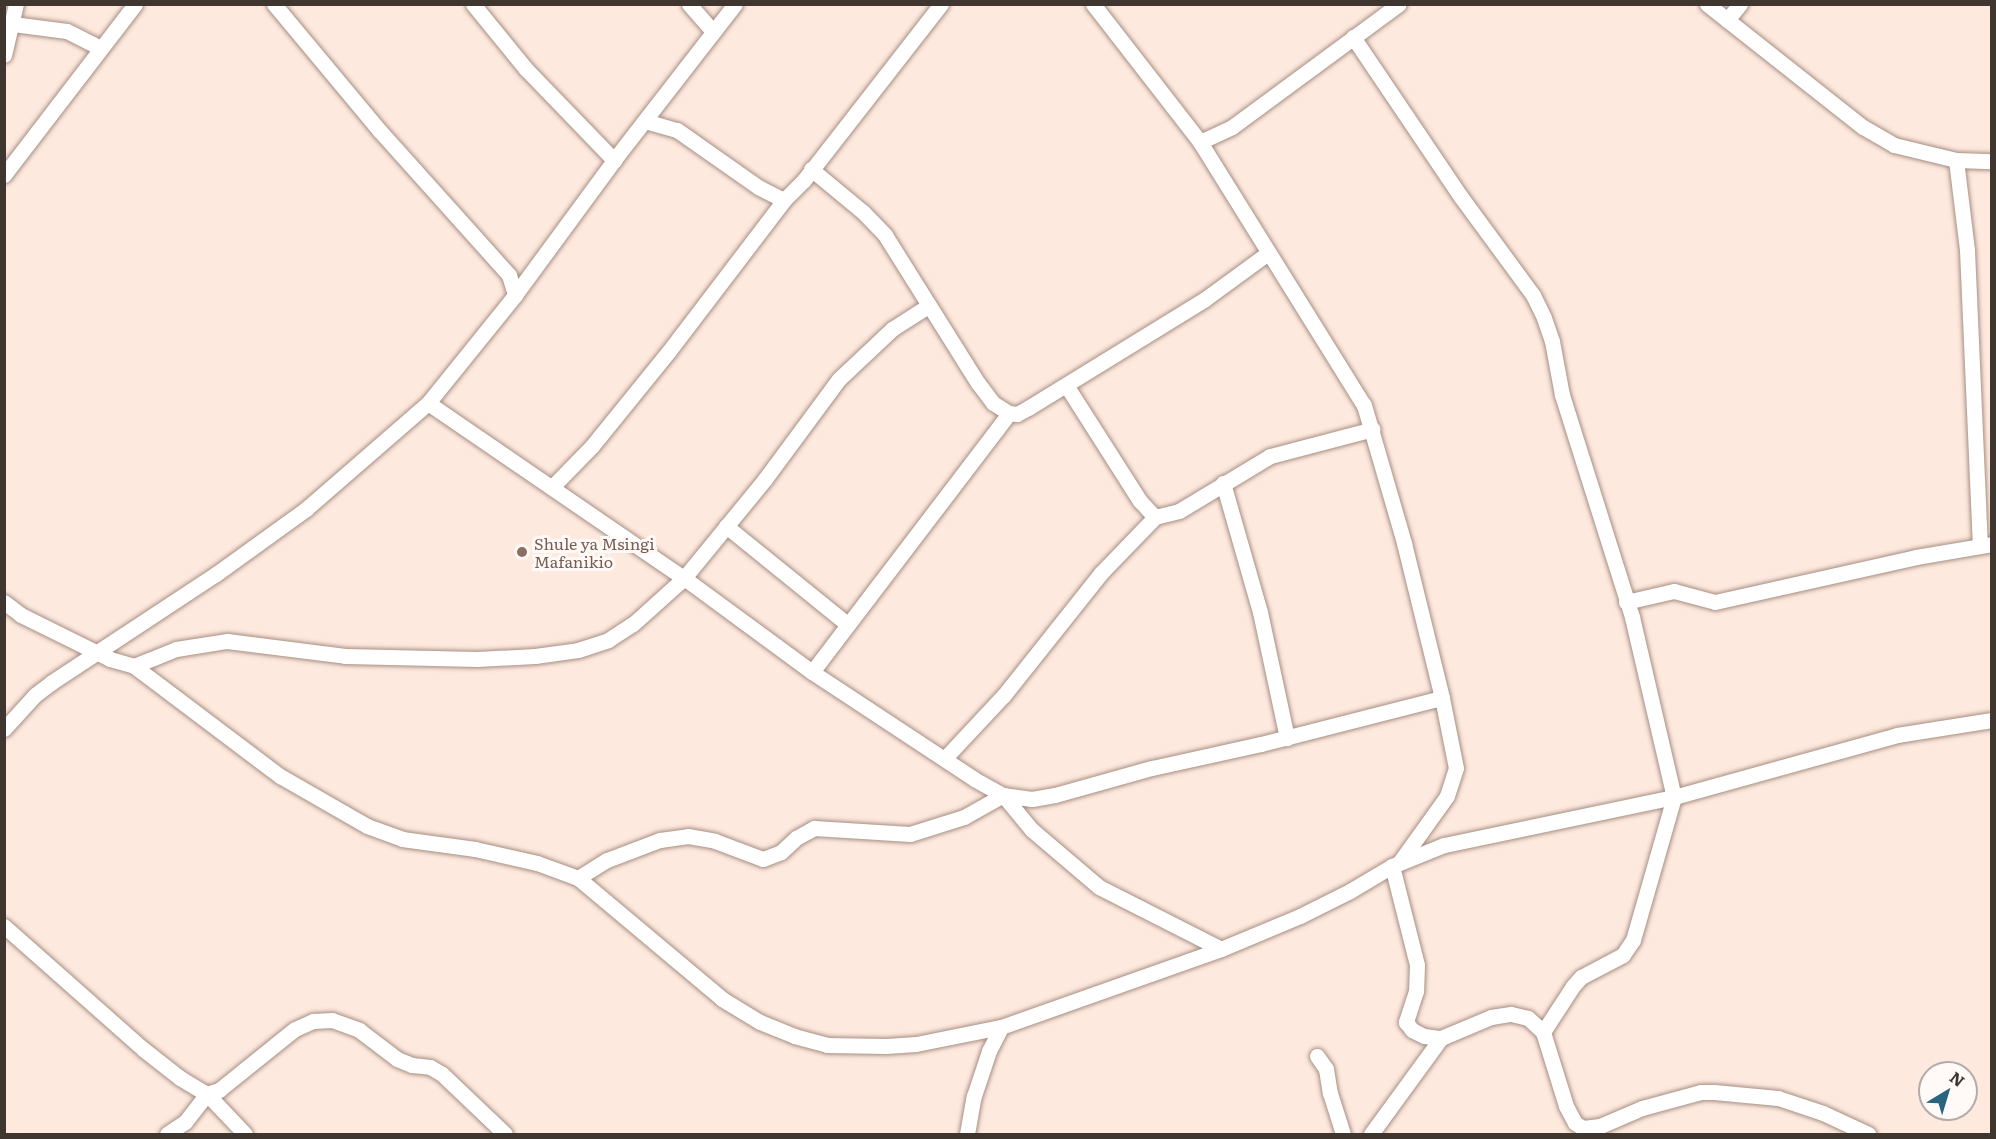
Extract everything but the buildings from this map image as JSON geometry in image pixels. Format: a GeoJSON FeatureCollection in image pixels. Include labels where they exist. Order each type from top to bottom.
{"type":"FeatureCollection","features":[{"type":"Feature","properties":{"kind":"street"},"geometry":{"type":"LineString","coordinates":[[4,55],[16,4]]}},
{"type":"Feature","properties":{"kind":"street"},"geometry":{"type":"LineString","coordinates":[[4,175],[135,4]]}},
{"type":"Feature","properties":{"kind":"street"},"geometry":{"type":"LineString","coordinates":[[274,4],[379,130],[509,275],[515,295]]}},
{"type":"Feature","properties":{"kind":"street"},"geometry":{"type":"LineString","coordinates":[[473,4],[526,69],[614,160]]}},
{"type":"Feature","properties":{"kind":"street"},"geometry":{"type":"LineString","coordinates":[[689,4],[713,33]]}},
{"type":"Feature","properties":{"kind":"street"},"geometry":{"type":"LineString","coordinates":[[4,729],[35,696],[95,651],[216,574],[306,509],[428,403],[515,295],[614,160],[735,4]]}},
{"type":"Feature","properties":{"kind":"street"},"geometry":{"type":"LineString","coordinates":[[552,487],[592,446],[696,316],[784,200],[942,4]]}},
{"type":"Feature","properties":{"kind":"street"},"geometry":{"type":"LineString","coordinates":[[1093,4],[1200,142],[1364,405],[1373,429],[1442,698],[1456,768],[1447,796],[1396,865],[1417,965],[1416,991],[1406,1022],[1412,1030],[1424,1036],[1441,1038]]}},
{"type":"Feature","properties":{"kind":"street"},"geometry":{"type":"LineString","coordinates":[[1200,142],[1232,127],[1399,4]]}},
{"type":"Feature","properties":{"kind":"street"},"geometry":{"type":"LineString","coordinates":[[1707,4],[1863,127],[1894,145],[1956,160],[1992,161]]}},
{"type":"Feature","properties":{"kind":"street"},"geometry":{"type":"LineString","coordinates":[[1727,20],[1740,4]]}},
{"type":"Feature","properties":{"kind":"street"},"geometry":{"type":"LineString","coordinates":[[13,24],[67,31],[100,48]]}},
{"type":"Feature","properties":{"kind":"street"},"geometry":{"type":"LineString","coordinates":[[1353,37],[1461,197],[1533,295],[1544,318],[1552,341],[1562,395],[1626,602],[1674,797],[1633,940],[1623,955],[1581,977],[1544,1032]]}},
{"type":"Feature","properties":{"kind":"street"},"geometry":{"type":"LineString","coordinates":[[645,120],[677,130],[758,187],[784,200]]}},
{"type":"Feature","properties":{"kind":"street"},"geometry":{"type":"LineString","coordinates":[[1626,602],[1674,591],[1715,602],[1986,544],[1967,250],[1956,160]]}},
{"type":"Feature","properties":{"kind":"street"},"geometry":{"type":"LineString","coordinates":[[811,169],[863,212],[885,235],[983,390],[993,403],[1010,413],[1017,414],[1205,299],[1268,253]]}},
{"type":"Feature","properties":{"kind":"street"},"geometry":{"type":"LineString","coordinates":[[134,666],[176,649],[227,641],[345,656],[477,659],[535,656],[578,650],[608,640],[633,624],[684,578],[765,479],[838,380],[892,329],[928,306]]}},
{"type":"Feature","properties":{"kind":"street"},"geometry":{"type":"LineString","coordinates":[[1066,385],[1140,501],[1155,518]]}},
{"type":"Feature","properties":{"kind":"street"},"geometry":{"type":"LineString","coordinates":[[428,403],[684,578],[812,672],[1004,795],[1032,830],[1099,887],[1221,949]]}},
{"type":"Feature","properties":{"kind":"street"},"geometry":{"type":"LineString","coordinates":[[812,672],[1010,413]]}},
{"type":"Feature","properties":{"kind":"street"},"geometry":{"type":"LineString","coordinates":[[945,758],[1004,695],[1101,573],[1155,518],[1179,511],[1270,456],[1373,429]]}},
{"type":"Feature","properties":{"kind":"street"},"geometry":{"type":"LineString","coordinates":[[1223,483],[1260,612],[1287,738]]}},
{"type":"Feature","properties":{"kind":"street"},"geometry":{"type":"LineString","coordinates":[[726,526],[847,624]]}},
{"type":"Feature","properties":{"kind":"street"},"geometry":{"type":"LineString","coordinates":[[4,602],[21,615],[95,651],[134,666],[188,704],[280,776],[368,826],[402,839],[476,849],[537,863],[578,879],[722,999],[760,1022],[794,1036],[826,1045],[916,1044],[1001,1027],[1221,949],[1310,911],[1396,865],[1444,845],[1674,797],[1897,735],[1992,720]]}},
{"type":"Feature","properties":{"kind":"street"},"geometry":{"type":"LineString","coordinates":[[578,879],[608,860],[660,840],[688,836],[715,841],[763,859],[781,852],[796,838],[814,828],[910,834],[964,817],[1004,795],[1032,799],[1055,795],[1152,768],[1287,738],[1442,698]]}},
{"type":"Feature","properties":{"kind":"street"},"geometry":{"type":"LineString","coordinates":[[4,926],[143,1049],[180,1078],[207,1094],[244,1134]]}},
{"type":"Feature","properties":{"kind":"street"},"geometry":{"type":"LineString","coordinates":[[1371,1134],[1441,1038],[1471,1024],[1511,1014],[1528,1018],[1544,1032],[1566,1106],[1575,1123],[1583,1128],[1600,1126],[1642,1108],[1701,1092],[1714,1092],[1778,1098],[1823,1113],[1868,1134]]}},
{"type":"Feature","properties":{"kind":"street"},"geometry":{"type":"LineString","coordinates":[[167,1134],[185,1122],[207,1094],[219,1090],[295,1029],[313,1021],[332,1020],[359,1030],[397,1059],[412,1065],[430,1068],[442,1074],[505,1134]]}},
{"type":"Feature","properties":{"kind":"street"},"geometry":{"type":"LineString","coordinates":[[967,1134],[974,1096],[989,1051],[1001,1027]]}},
{"type":"Feature","properties":{"kind":"street"},"geometry":{"type":"LineString","coordinates":[[1317,1056],[1326,1069],[1330,1093],[1343,1134]]}},
{"type":"Feature","properties":{"kind":"place","name":"Shule ya Msingi Mafanikio"},"geometry":{"type":"Point","coordinates":[522,552]}}]}
